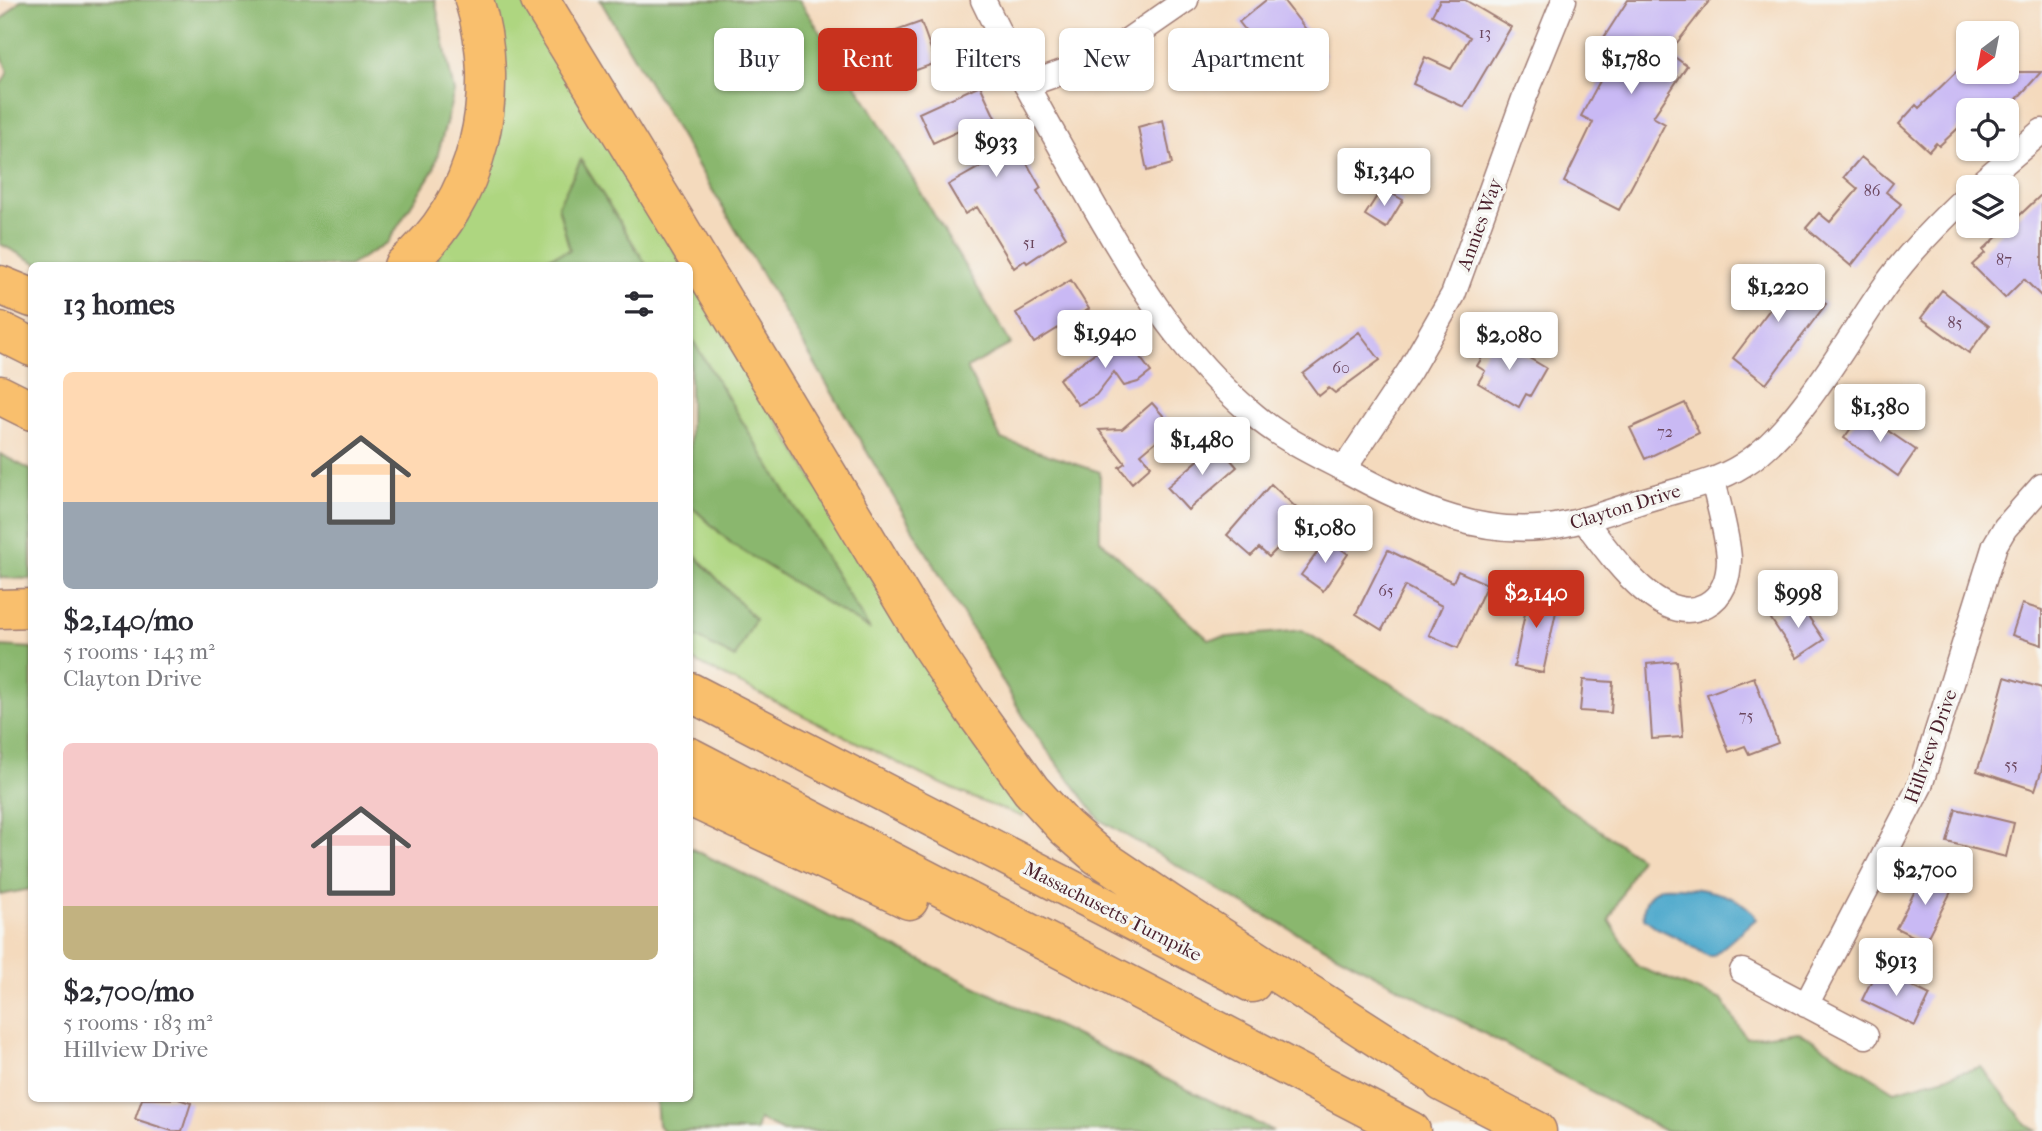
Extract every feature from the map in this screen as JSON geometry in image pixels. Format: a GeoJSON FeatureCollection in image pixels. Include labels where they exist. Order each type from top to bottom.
{"type":"FeatureCollection","features":[{"type":"Feature","properties":{"kind":"highway"},"geometry":{"type":"LineString","coordinates":[[407,262],[432,238],[449,215],[464,187],[475,157],[484,117],[486,63],[483,32],[474,0]]}},
{"type":"Feature","properties":{"kind":"highway"},"geometry":{"type":"LineString","coordinates":[[540,0],[684,234],[930,645],[1031,790],[1065,827],[1132,880],[1463,1093]]}},
{"type":"Feature","properties":{"kind":"highway"},"geometry":{"type":"LineString","coordinates":[[0,285],[28,296]]}},
{"type":"Feature","properties":{"kind":"highway"},"geometry":{"type":"LineString","coordinates":[[0,331],[28,345]]}},
{"type":"Feature","properties":{"kind":"highway"},"geometry":{"type":"LineString","coordinates":[[0,395],[28,409]]}},
{"type":"Feature","properties":{"kind":"highway"},"geometry":{"type":"LineString","coordinates":[[0,609],[28,608]]}},
{"type":"Feature","properties":{"kind":"highway","name":"Massachusetts Turnpike"},"geometry":{"type":"LineString","coordinates":[[693,694],[1537,1131]]}},
{"type":"Feature","properties":{"kind":"highway"},"geometry":{"type":"LineString","coordinates":[[693,759],[1411,1131]]}},
{"type":"Feature","properties":{"kind":"highway"},"geometry":{"type":"LineString","coordinates":[[693,798],[883,887],[1373,1131]]}},
{"type":"Feature","properties":{"kind":"street","name":"Clayton Drive"},"geometry":{"type":"LineString","coordinates":[[983,0],[997,28]]}},
{"type":"Feature","properties":{"kind":"street"},"geometry":{"type":"LineString","coordinates":[[1045,78],[1088,63],[1118,47],[1186,0]]}},
{"type":"Feature","properties":{"kind":"street","name":"Annies Way"},"geometry":{"type":"LineString","coordinates":[[1344,469],[1410,370],[1453,295],[1524,96],[1564,0]]}},
{"type":"Feature","properties":{"kind":"street","name":"Clayton Drive"},"geometry":{"type":"LineString","coordinates":[[1029,91],[1134,276],[1165,320],[1223,388],[1257,418],[1344,469],[1426,510],[1471,524],[1517,529],[1564,525],[1713,480],[1744,465],[1786,425],[1908,256],[1956,207]]}},
{"type":"Feature","properties":{"kind":"street"},"geometry":{"type":"LineString","coordinates":[[1990,175],[2042,131]]}},
{"type":"Feature","properties":{"kind":"street"},"geometry":{"type":"LineString","coordinates":[[1584,520],[1615,559],[1655,600],[1672,608],[1699,608],[1718,595],[1727,574],[1727,548],[1713,480]]}},
{"type":"Feature","properties":{"kind":"street","name":"Hillview Drive"},"geometry":{"type":"LineString","coordinates":[[1807,1004],[1920,786],[1995,545],[2005,528],[2042,486]]}},
{"type":"Feature","properties":{"kind":"street"},"geometry":{"type":"LineString","coordinates":[[1742,971],[1866,1036]]}},
{"type":"Feature","properties":{"kind":"green space"},"geometry":{"type":"Polygon","coordinates":[[[21,0],[435,0],[454,92],[434,169],[388,242],[356,262],[34,262],[0,244],[0,86],[8,72],[0,51],[0,21],[21,0]]]}},
{"type":"Feature","properties":{"kind":"green space"},"geometry":{"type":"Polygon","coordinates":[[[490,0],[522,0],[682,262],[645,262],[581,160],[558,206],[570,251],[536,262],[434,262],[439,256],[490,0]]]}},
{"type":"Feature","properties":{"kind":"green space"},"geometry":{"type":"Polygon","coordinates":[[[600,0],[799,0],[818,28],[818,91],[860,91],[1011,344],[967,368],[1001,439],[1100,472],[1100,540],[1208,639],[1302,630],[1447,718],[1557,801],[1640,858],[1609,920],[1638,967],[1722,1000],[1746,1038],[1798,1031],[1895,1091],[1981,1067],[2027,1125],[2038,1131],[1665,1131],[1238,901],[1100,820],[1029,726],[600,0]]]}},
{"type":"Feature","properties":{"kind":"green space"},"geometry":{"type":"Polygon","coordinates":[[[581,160],[645,262],[536,262],[570,250],[558,206],[581,160]]]}},
{"type":"Feature","properties":{"kind":"green space"},"geometry":{"type":"Polygon","coordinates":[[[693,280],[958,720],[993,772],[1024,811],[1023,817],[922,775],[693,660],[693,636],[735,657],[755,620],[693,553],[693,508],[732,544],[869,629],[693,341],[693,280]]]}},
{"type":"Feature","properties":{"kind":"green space"},"geometry":{"type":"Polygon","coordinates":[[[693,341],[870,630],[732,544],[693,508],[693,341]]]}},
{"type":"Feature","properties":{"kind":"green space"},"geometry":{"type":"Polygon","coordinates":[[[0,454],[28,468],[28,579],[0,578],[0,454]]]}},
{"type":"Feature","properties":{"kind":"green space"},"geometry":{"type":"Polygon","coordinates":[[[693,553],[755,619],[735,658],[693,636],[693,553]]]}},
{"type":"Feature","properties":{"kind":"green space"},"geometry":{"type":"Polygon","coordinates":[[[0,646],[28,648],[28,890],[0,895],[0,646]]]}},
{"type":"Feature","properties":{"kind":"green space"},"geometry":{"type":"Polygon","coordinates":[[[693,849],[1273,1131],[783,1131],[759,1120],[756,1131],[663,1131],[658,1125],[656,1102],[693,1102],[693,849]]]}},
{"type":"Feature","properties":{"kind":"water"},"geometry":{"type":"Polygon","coordinates":[[[1661,887],[1700,889],[1728,896],[1750,910],[1756,919],[1713,956],[1708,956],[1644,918],[1647,900],[1661,887]]]}},
{"type":"Feature","properties":{"kind":"building"},"geometry":{"type":"Polygon","coordinates":[[[1266,0],[1283,0],[1305,28],[1244,28],[1239,22],[1266,0]]]}},
{"type":"Feature","properties":{"kind":"building"},"geometry":{"type":"Polygon","coordinates":[[[1440,0],[1465,0],[1511,27],[1464,107],[1413,84],[1425,57],[1451,69],[1470,37],[1432,15],[1440,0]]]}},
{"type":"Feature","properties":{"kind":"building"},"geometry":{"type":"Polygon","coordinates":[[[1628,0],[1710,0],[1669,53],[1687,66],[1653,117],[1665,124],[1619,210],[1564,182],[1593,122],[1581,116],[1614,55],[1599,45],[1628,0]]]}},
{"type":"Feature","properties":{"kind":"building"},"geometry":{"type":"Polygon","coordinates":[[[921,22],[931,49],[931,65],[917,70],[917,28],[904,28],[921,22]]]}},
{"type":"Feature","properties":{"kind":"building"},"geometry":{"type":"Polygon","coordinates":[[[1956,72],[1956,84],[2020,84],[2020,72],[2041,72],[2018,98],[1956,98],[1956,130],[1939,146],[1936,143],[1929,151],[1899,124],[1916,105],[1919,108],[1956,72]]]}},
{"type":"Feature","properties":{"kind":"building"},"geometry":{"type":"Polygon","coordinates":[[[967,91],[983,91],[1010,150],[1017,146],[1041,188],[1037,191],[1066,237],[1027,263],[1025,260],[1014,268],[977,207],[965,214],[948,185],[983,165],[965,128],[933,143],[919,113],[967,91]]]}},
{"type":"Feature","properties":{"kind":"building"},"geometry":{"type":"Polygon","coordinates":[[[1163,120],[1172,164],[1147,171],[1138,127],[1163,120]]]}},
{"type":"Feature","properties":{"kind":"building"},"geometry":{"type":"Polygon","coordinates":[[[1861,157],[1893,183],[1886,192],[1901,204],[1851,266],[1806,228],[1819,213],[1830,222],[1858,189],[1844,177],[1861,157]]]}},
{"type":"Feature","properties":{"kind":"building"},"geometry":{"type":"Polygon","coordinates":[[[1382,188],[1403,200],[1386,228],[1365,215],[1382,188]]]}},
{"type":"Feature","properties":{"kind":"building"},"geometry":{"type":"Polygon","coordinates":[[[2042,194],[2042,297],[2024,279],[2005,298],[1972,265],[1996,238],[2019,238],[2019,216],[2042,194]]]}},
{"type":"Feature","properties":{"kind":"building"},"geometry":{"type":"Polygon","coordinates":[[[1772,264],[1826,304],[1766,384],[1733,358],[1773,305],[1753,290],[1772,264]]]}},
{"type":"Feature","properties":{"kind":"building"},"geometry":{"type":"Polygon","coordinates":[[[1071,280],[1089,309],[1034,343],[1016,313],[1071,280]]]}},
{"type":"Feature","properties":{"kind":"building"},"geometry":{"type":"Polygon","coordinates":[[[1942,290],[1989,326],[1969,353],[1921,318],[1942,290]]]}},
{"type":"Feature","properties":{"kind":"building"},"geometry":{"type":"Polygon","coordinates":[[[1359,332],[1380,360],[1335,393],[1329,388],[1319,396],[1303,374],[1359,332]]]}},
{"type":"Feature","properties":{"kind":"building"},"geometry":{"type":"Polygon","coordinates":[[[1122,333],[1151,372],[1138,382],[1124,386],[1114,372],[1096,395],[1078,405],[1059,379],[1122,333]]]}},
{"type":"Feature","properties":{"kind":"building"},"geometry":{"type":"Polygon","coordinates":[[[1494,337],[1546,368],[1530,396],[1526,394],[1519,407],[1478,383],[1485,371],[1477,366],[1494,337]]]}},
{"type":"Feature","properties":{"kind":"building"},"geometry":{"type":"Polygon","coordinates":[[[1152,403],[1173,427],[1141,454],[1151,466],[1132,483],[1119,467],[1125,463],[1099,430],[1122,429],[1152,403]]]}},
{"type":"Feature","properties":{"kind":"building"},"geometry":{"type":"Polygon","coordinates":[[[1685,403],[1699,433],[1645,459],[1630,428],[1685,403]]]}},
{"type":"Feature","properties":{"kind":"building"},"geometry":{"type":"Polygon","coordinates":[[[1862,413],[1916,450],[1898,476],[1844,438],[1862,413]]]}},
{"type":"Feature","properties":{"kind":"building"},"geometry":{"type":"Polygon","coordinates":[[[1217,444],[1237,467],[1188,510],[1167,487],[1217,444]]]}},
{"type":"Feature","properties":{"kind":"building"},"geometry":{"type":"Polygon","coordinates":[[[1271,484],[1307,518],[1269,557],[1259,548],[1251,556],[1227,535],[1271,484]]]}},
{"type":"Feature","properties":{"kind":"building"},"geometry":{"type":"Polygon","coordinates":[[[1327,539],[1348,554],[1323,591],[1301,575],[1327,539]]]}},
{"type":"Feature","properties":{"kind":"building"},"geometry":{"type":"Polygon","coordinates":[[[1388,550],[1453,582],[1458,571],[1487,584],[1458,648],[1429,635],[1442,606],[1405,586],[1382,630],[1356,614],[1388,550]]]}},
{"type":"Feature","properties":{"kind":"building"},"geometry":{"type":"Polygon","coordinates":[[[1531,584],[1556,590],[1552,606],[1557,607],[1543,673],[1514,667],[1531,584]]]}},
{"type":"Feature","properties":{"kind":"building"},"geometry":{"type":"Polygon","coordinates":[[[1798,601],[1824,640],[1797,658],[1771,619],[1798,601]]]}},
{"type":"Feature","properties":{"kind":"building"},"geometry":{"type":"Polygon","coordinates":[[[2022,604],[2042,610],[2042,645],[2012,635],[2022,604]]]}},
{"type":"Feature","properties":{"kind":"building"},"geometry":{"type":"Polygon","coordinates":[[[1677,661],[1683,737],[1652,739],[1647,664],[1677,661]]]}},
{"type":"Feature","properties":{"kind":"building"},"geometry":{"type":"Polygon","coordinates":[[[1754,677],[1778,743],[1749,754],[1745,746],[1729,752],[1707,694],[1754,677]]]}},
{"type":"Feature","properties":{"kind":"building"},"geometry":{"type":"Polygon","coordinates":[[[2005,677],[2042,688],[2042,769],[2035,790],[1977,771],[2005,677]]]}},
{"type":"Feature","properties":{"kind":"building"},"geometry":{"type":"Polygon","coordinates":[[[1583,680],[1613,682],[1611,713],[1580,711],[1583,680]]]}},
{"type":"Feature","properties":{"kind":"building"},"geometry":{"type":"Polygon","coordinates":[[[1956,809],[2014,823],[2006,857],[1947,842],[1956,809]]]}},
{"type":"Feature","properties":{"kind":"building"},"geometry":{"type":"Polygon","coordinates":[[[1925,871],[1954,886],[1925,942],[1896,928],[1925,871]]]}},
{"type":"Feature","properties":{"kind":"building"},"geometry":{"type":"Polygon","coordinates":[[[1877,969],[1930,995],[1915,1026],[1862,1000],[1877,969]]]}},
{"type":"Feature","properties":{"kind":"building"},"geometry":{"type":"Polygon","coordinates":[[[141,1102],[191,1103],[182,1131],[172,1131],[135,1119],[141,1102]]]}}]}
